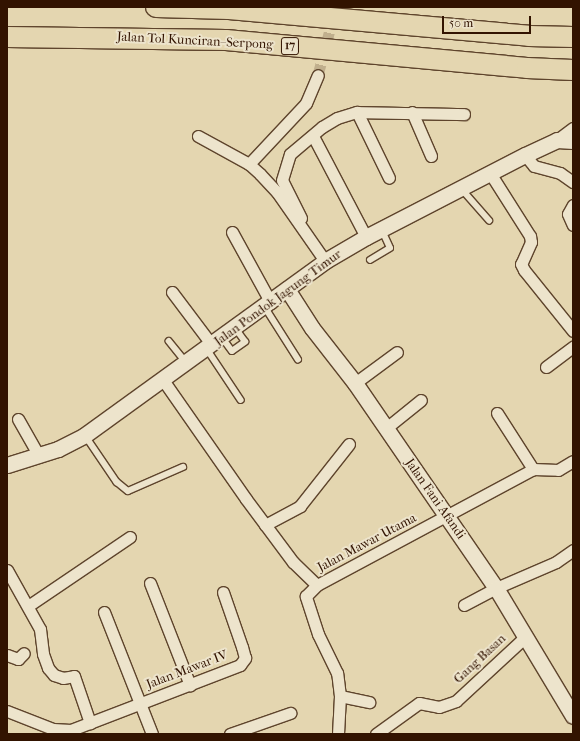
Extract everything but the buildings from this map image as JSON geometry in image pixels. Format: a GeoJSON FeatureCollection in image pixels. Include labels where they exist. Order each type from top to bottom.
{"type":"FeatureCollection","features":[{"type":"Feature","properties":{"kind":"highway"},"geometry":{"type":"LineString","coordinates":[[156,7],[229,10],[529,36],[573,38]]}},
{"type":"Feature","properties":{"kind":"highway","name":"Jalan Tol Kunciran–Serpong"},"geometry":{"type":"LineString","coordinates":[[7,37],[226,40],[527,68],[573,70]]}},
{"type":"Feature","properties":{"kind":"street"},"geometry":{"type":"LineString","coordinates":[[249,164],[306,103],[318,75]]}},
{"type":"Feature","properties":{"kind":"street"},"geometry":{"type":"LineString","coordinates":[[358,112],[389,178]]}},
{"type":"Feature","properties":{"kind":"street"},"geometry":{"type":"LineString","coordinates":[[301,218],[282,180],[290,154],[322,127],[337,118],[358,112],[464,114]]}},
{"type":"Feature","properties":{"kind":"street"},"geometry":{"type":"LineString","coordinates":[[412,112],[431,156]]}},
{"type":"Feature","properties":{"kind":"street","name":"Jalan Pondok Jagung Timur"},"geometry":{"type":"LineString","coordinates":[[7,466],[39,456],[85,435],[268,305],[325,261],[381,229],[557,140],[573,128]]}},
{"type":"Feature","properties":{"kind":"street"},"geometry":{"type":"LineString","coordinates":[[198,136],[249,164],[278,192],[325,261]]}},
{"type":"Feature","properties":{"kind":"street"},"geometry":{"type":"LineString","coordinates":[[313,136],[366,237]]}},
{"type":"Feature","properties":{"kind":"street","name":"Jalan Pondok Jagung Timur"},"geometry":{"type":"LineString","coordinates":[[557,140],[573,141]]}},
{"type":"Feature","properties":{"kind":"street"},"geometry":{"type":"LineString","coordinates":[[525,155],[534,166],[560,173],[573,182]]}},
{"type":"Feature","properties":{"kind":"street"},"geometry":{"type":"LineString","coordinates":[[490,174],[530,236],[531,242],[521,264],[524,270],[573,331]]}},
{"type":"Feature","properties":{"kind":"street"},"geometry":{"type":"LineString","coordinates":[[573,205],[568,214],[573,225]]}},
{"type":"Feature","properties":{"kind":"street"},"geometry":{"type":"LineString","coordinates":[[232,232],[268,305]]}},
{"type":"Feature","properties":{"kind":"street","name":"Jalan Fani Afandi"},"geometry":{"type":"LineString","coordinates":[[288,289],[312,328],[355,383],[385,429],[496,588],[524,637],[573,716]]}},
{"type":"Feature","properties":{"kind":"street"},"geometry":{"type":"LineString","coordinates":[[172,292],[214,344]]}},
{"type":"Feature","properties":{"kind":"street"},"geometry":{"type":"LineString","coordinates":[[546,367],[573,347]]}},
{"type":"Feature","properties":{"kind":"street"},"geometry":{"type":"LineString","coordinates":[[355,383],[397,352]]}},
{"type":"Feature","properties":{"kind":"street"},"geometry":{"type":"LineString","coordinates":[[163,380],[293,562],[317,586]]}},
{"type":"Feature","properties":{"kind":"street"},"geometry":{"type":"LineString","coordinates":[[385,429],[421,400]]}},
{"type":"Feature","properties":{"kind":"street"},"geometry":{"type":"LineString","coordinates":[[497,413],[533,469],[558,470],[573,461]]}},
{"type":"Feature","properties":{"kind":"street"},"geometry":{"type":"LineString","coordinates":[[18,419],[39,456]]}},
{"type":"Feature","properties":{"kind":"street"},"geometry":{"type":"LineString","coordinates":[[265,524],[300,506],[349,444]]}},
{"type":"Feature","properties":{"kind":"street","name":"Jalan Mawar Utama"},"geometry":{"type":"LineString","coordinates":[[338,734],[340,696],[337,673],[307,604],[306,596],[317,586],[533,469]]}},
{"type":"Feature","properties":{"kind":"street"},"geometry":{"type":"LineString","coordinates":[[28,606],[130,537]]}},
{"type":"Feature","properties":{"kind":"street"},"geometry":{"type":"LineString","coordinates":[[464,605],[496,588],[556,562],[573,550]]}},
{"type":"Feature","properties":{"kind":"street"},"geometry":{"type":"LineString","coordinates":[[7,570],[40,629],[43,654],[48,668],[59,676],[74,676],[90,724]]}},
{"type":"Feature","properties":{"kind":"street"},"geometry":{"type":"LineString","coordinates":[[150,583],[190,685]]}},
{"type":"Feature","properties":{"kind":"street","name":"Jalan Mawar IV"},"geometry":{"type":"LineString","coordinates":[[7,711],[53,729],[71,730],[90,724],[139,703],[240,665],[245,658],[223,592]]}},
{"type":"Feature","properties":{"kind":"street"},"geometry":{"type":"LineString","coordinates":[[104,612],[152,734]]}},
{"type":"Feature","properties":{"kind":"street","name":"Gang Basan"},"geometry":{"type":"LineString","coordinates":[[376,734],[418,703],[439,707],[456,701],[524,637]]}},
{"type":"Feature","properties":{"kind":"street"},"geometry":{"type":"LineString","coordinates":[[7,655],[18,659],[24,653]]}},
{"type":"Feature","properties":{"kind":"street"},"geometry":{"type":"LineString","coordinates":[[340,696],[369,702]]}},
{"type":"Feature","properties":{"kind":"street"},"geometry":{"type":"LineString","coordinates":[[230,734],[290,713]]}},
{"type":"Feature","properties":{"kind":"lane"},"geometry":{"type":"LineString","coordinates":[[461,188],[489,220]]}},
{"type":"Feature","properties":{"kind":"lane"},"geometry":{"type":"LineString","coordinates":[[370,260],[390,248],[381,229]]}},
{"type":"Feature","properties":{"kind":"lane"},"geometry":{"type":"LineString","coordinates":[[268,305],[298,359]]}},
{"type":"Feature","properties":{"kind":"lane"},"geometry":{"type":"LineString","coordinates":[[169,340],[187,363]]}},
{"type":"Feature","properties":{"kind":"lane"},"geometry":{"type":"LineString","coordinates":[[214,344],[241,400]]}},
{"type":"Feature","properties":{"kind":"lane"},"geometry":{"type":"LineString","coordinates":[[85,435],[118,482],[128,491],[183,467]]}},
{"type":"Feature","properties":{"kind":"tunnel"},"geometry":{"type":"LineString","coordinates":[[318,75],[336,7]]}}]}
